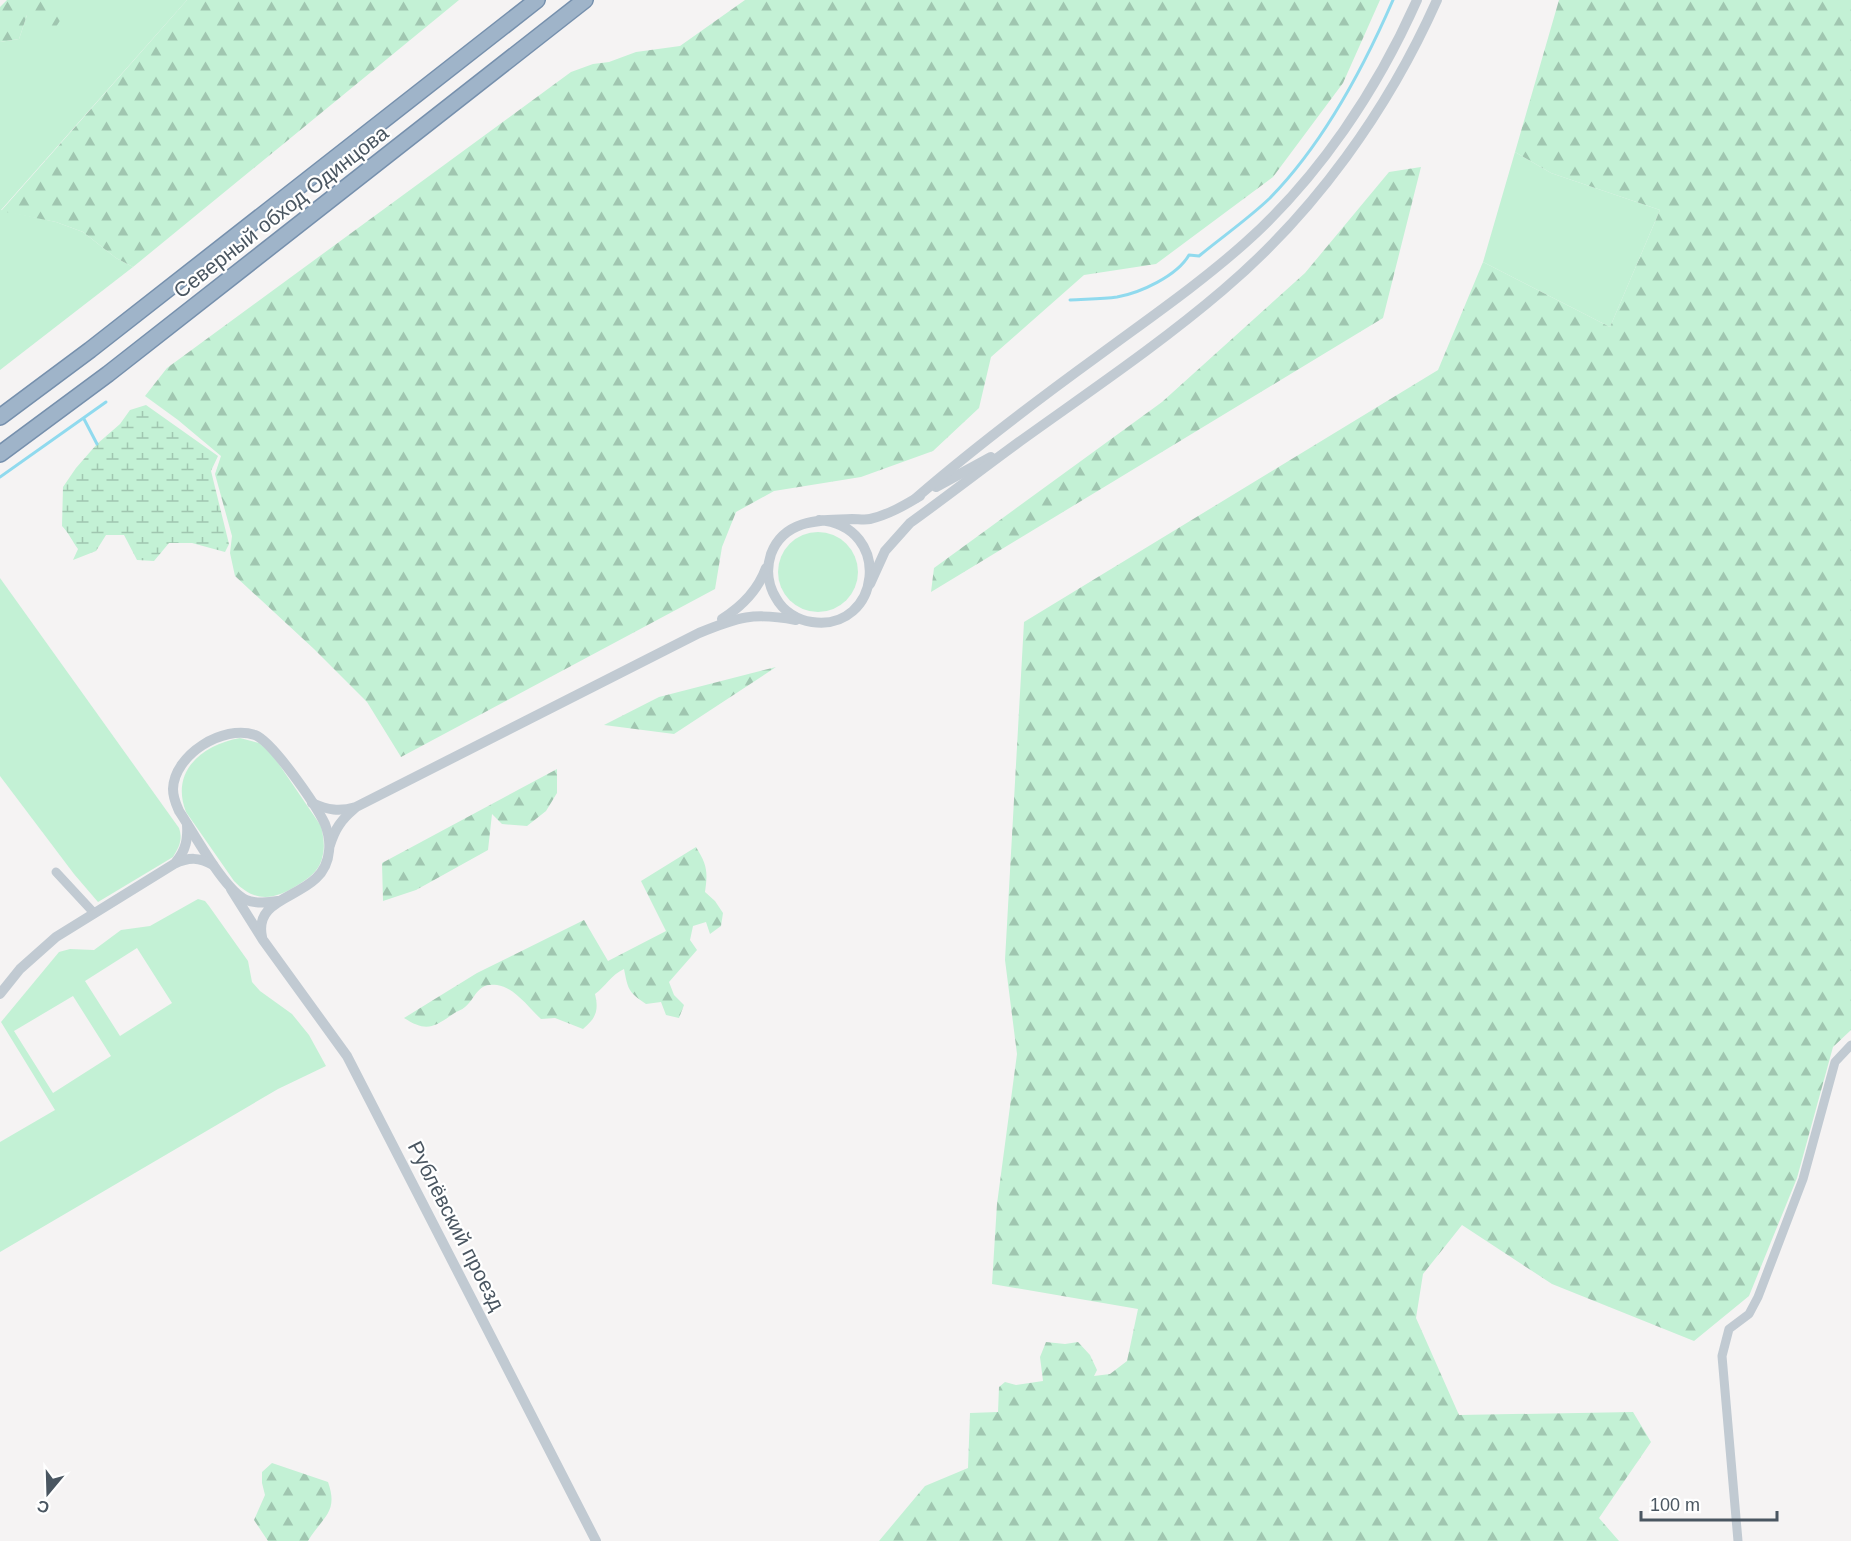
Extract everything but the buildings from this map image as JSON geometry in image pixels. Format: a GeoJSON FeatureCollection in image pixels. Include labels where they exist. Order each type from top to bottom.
{"type":"FeatureCollection","features":[{"type":"Feature","properties":{"kind":"highway","name":"Северный обход Одинцова"},"geometry":{"type":"LineString","coordinates":[[0,417],[90,350],[537,0]]}},
{"type":"Feature","properties":{"kind":"highway","name":"Северный обход Одинцова"},"geometry":{"type":"LineString","coordinates":[[0,454],[108,374],[585,0]]}},
{"type":"Feature","properties":{"kind":"street"},"geometry":{"type":"LineString","coordinates":[[916,498],[961,459],[1171,303],[1245,243],[1298,188],[1339,136],[1396,44],[1417,0]]}},
{"type":"Feature","properties":{"kind":"street"},"geometry":{"type":"LineString","coordinates":[[312,803],[329,810],[344,811],[356,807],[699,633],[733,619],[750,615],[772,615],[811,622],[828,622],[844,617],[863,600],[885,551],[910,523],[1181,326],[1266,250],[1302,212],[1340,166],[1366,128],[1401,74],[1437,0]]}},
{"type":"Feature","properties":{"kind":"street"},"geometry":{"type":"LineString","coordinates":[[699,633],[743,604],[763,577],[772,551],[788,531],[802,523],[819,520],[869,519],[897,509],[1025,438]]}},
{"type":"Feature","properties":{"kind":"street"},"geometry":{"type":"LineString","coordinates":[[819,520],[844,526],[862,543],[869,559],[870,584]]}},
{"type":"Feature","properties":{"kind":"street"},"geometry":{"type":"LineString","coordinates":[[772,551],[768,576],[777,600],[788,612],[811,622]]}},
{"type":"Feature","properties":{"kind":"street"},"geometry":{"type":"LineString","coordinates":[[278,901],[255,903],[244,899],[231,889],[174,800],[174,781],[182,763],[222,736],[238,733],[254,735],[268,743],[312,803],[325,825],[330,845]]}},
{"type":"Feature","properties":{"kind":"street"},"geometry":{"type":"LineString","coordinates":[[263,940],[260,928],[262,918],[268,909],[315,880],[325,869],[336,828],[343,818],[356,807]]}},
{"type":"Feature","properties":{"kind":"street"},"geometry":{"type":"LineString","coordinates":[[174,864],[186,846],[187,823]]}},
{"type":"Feature","properties":{"kind":"street"},"geometry":{"type":"LineString","coordinates":[[0,994],[20,969],[56,937],[174,864],[194,858],[216,867]]}},
{"type":"Feature","properties":{"kind":"street"},"geometry":{"type":"LineString","coordinates":[[56,872],[94,913]]}},
{"type":"Feature","properties":{"kind":"street","name":"Рублёвский проезд"},"geometry":{"type":"LineString","coordinates":[[231,889],[263,940],[347,1056],[596,1541]]}},
{"type":"Feature","properties":{"kind":"street"},"geometry":{"type":"LineString","coordinates":[[1738,1541],[1722,1356],[1729,1329],[1749,1314],[1758,1297],[1803,1179],[1835,1062],[1851,1045]]}},
{"type":"Feature","properties":{"kind":"green space"},"geometry":{"type":"Polygon","coordinates":[[[7,0],[67,0],[63,1],[63,16],[52,33],[27,15],[19,39],[0,42],[0,7],[7,0]]]}},
{"type":"Feature","properties":{"kind":"green space"},"geometry":{"type":"Polygon","coordinates":[[[63,0],[187,0],[1,210],[56,222],[83,232],[116,258],[133,267],[0,370],[0,42],[19,39],[27,15],[63,16],[63,0]]]}},
{"type":"Feature","properties":{"kind":"green space"},"geometry":{"type":"Polygon","coordinates":[[[187,0],[459,0],[133,267],[116,258],[83,232],[56,222],[1,211],[187,0]]]}},
{"type":"Feature","properties":{"kind":"green space"},"geometry":{"type":"Polygon","coordinates":[[[745,0],[1380,0],[1343,83],[1273,177],[1156,264],[1084,275],[991,357],[979,408],[933,451],[861,477],[774,491],[736,512],[722,547],[715,589],[401,757],[367,702],[235,576],[230,553],[232,536],[215,474],[221,456],[145,396],[167,368],[571,72],[636,52],[680,46],[745,0]]]}},
{"type":"Feature","properties":{"kind":"green space"},"geometry":{"type":"Polygon","coordinates":[[[1559,0],[1851,0],[1851,1030],[1833,1047],[1797,1178],[1749,1296],[1694,1341],[1552,1284],[1462,1225],[1423,1274],[1416,1318],[1459,1415],[1633,1412],[1651,1442],[1599,1518],[1619,1541],[879,1541],[925,1486],[968,1468],[970,1413],[998,1412],[999,1387],[1005,1382],[1016,1385],[1043,1381],[1040,1357],[1046,1342],[1065,1344],[1078,1342],[1090,1355],[1097,1370],[1094,1376],[1110,1374],[1127,1361],[1138,1309],[992,1284],[997,1204],[1017,1054],[1005,960],[1024,622],[1438,370],[1483,262],[1610,327],[1660,210],[1551,173],[1515,152],[1559,0]]]}},
{"type":"Feature","properties":{"kind":"green space"},"geometry":{"type":"Polygon","coordinates":[[[1515,152],[1551,173],[1660,210],[1610,327],[1483,262],[1515,152]]]}},
{"type":"Feature","properties":{"kind":"green space"},"geometry":{"type":"Polygon","coordinates":[[[1421,167],[1383,318],[931,592],[934,568],[1162,402],[1305,273],[1389,172],[1421,167]]]}},
{"type":"Feature","properties":{"kind":"green space"},"geometry":{"type":"Polygon","coordinates":[[[146,405],[218,456],[211,471],[229,544],[225,552],[192,543],[169,543],[154,561],[137,560],[124,535],[106,535],[96,551],[73,560],[78,549],[62,526],[63,487],[76,468],[97,444],[120,424],[130,410],[146,405]]]}},
{"type":"Feature","properties":{"kind":"green space"},"geometry":{"type":"Polygon","coordinates":[[[818,532],[833,535],[846,544],[855,557],[858,572],[855,587],[846,600],[833,609],[818,612],[803,609],[790,600],[781,587],[778,572],[781,557],[790,544],[803,535],[818,532]]]}},
{"type":"Feature","properties":{"kind":"green space"},"geometry":{"type":"Polygon","coordinates":[[[0,578],[179,828],[180,843],[173,857],[98,902],[0,776],[0,578]]]}},
{"type":"Feature","properties":{"kind":"green space"},"geometry":{"type":"Polygon","coordinates":[[[776,667],[674,734],[604,725],[659,697],[776,667]]]}},
{"type":"Feature","properties":{"kind":"green space"},"geometry":{"type":"Polygon","coordinates":[[[240,738],[259,743],[272,754],[321,826],[324,851],[318,867],[301,883],[275,896],[251,894],[234,881],[186,812],[182,797],[182,784],[193,762],[213,747],[240,738]]]}},
{"type":"Feature","properties":{"kind":"green space"},"geometry":{"type":"Polygon","coordinates":[[[557,769],[557,793],[546,811],[527,826],[502,824],[492,814],[488,850],[416,890],[383,901],[382,863],[557,769]]]}},
{"type":"Feature","properties":{"kind":"green space"},"geometry":{"type":"Polygon","coordinates":[[[696,847],[706,868],[705,892],[723,913],[721,926],[710,934],[706,922],[693,926],[690,940],[697,950],[669,982],[674,995],[684,1005],[679,1018],[666,1015],[661,1002],[646,1004],[632,993],[624,969],[595,994],[597,1005],[595,1014],[583,1029],[555,1018],[541,1019],[515,994],[497,985],[481,988],[464,1008],[435,1025],[424,1027],[404,1018],[477,973],[584,920],[608,961],[666,931],[641,881],[696,847]]]}},
{"type":"Feature","properties":{"kind":"green space"},"geometry":{"type":"Polygon","coordinates":[[[198,899],[205,901],[248,961],[252,982],[260,991],[292,1014],[309,1035],[326,1066],[278,1089],[0,1252],[0,1142],[55,1110],[1,1022],[59,952],[70,949],[94,950],[121,930],[150,926],[198,899]],[[137,948],[85,981],[120,1036],[172,1003],[137,948]],[[73,996],[14,1031],[53,1093],[111,1056],[73,996]]]}},
{"type":"Feature","properties":{"kind":"green space"},"geometry":{"type":"Polygon","coordinates":[[[272,1463],[328,1482],[331,1492],[330,1508],[308,1541],[268,1541],[254,1520],[265,1495],[262,1472],[272,1463]]]}},
{"type":"Feature","properties":{"kind":"waterway"},"geometry":{"type":"LineString","coordinates":[[1070,300],[1117,297],[1136,292],[1157,282],[1176,270],[1189,255],[1199,256],[1270,198],[1307,154],[1340,105],[1369,52],[1393,0]]}},
{"type":"Feature","properties":{"kind":"waterway"},"geometry":{"type":"LineString","coordinates":[[0,477],[106,402]]}},
{"type":"Feature","properties":{"kind":"waterway"},"geometry":{"type":"LineString","coordinates":[[84,419],[97,444]]}}]}
